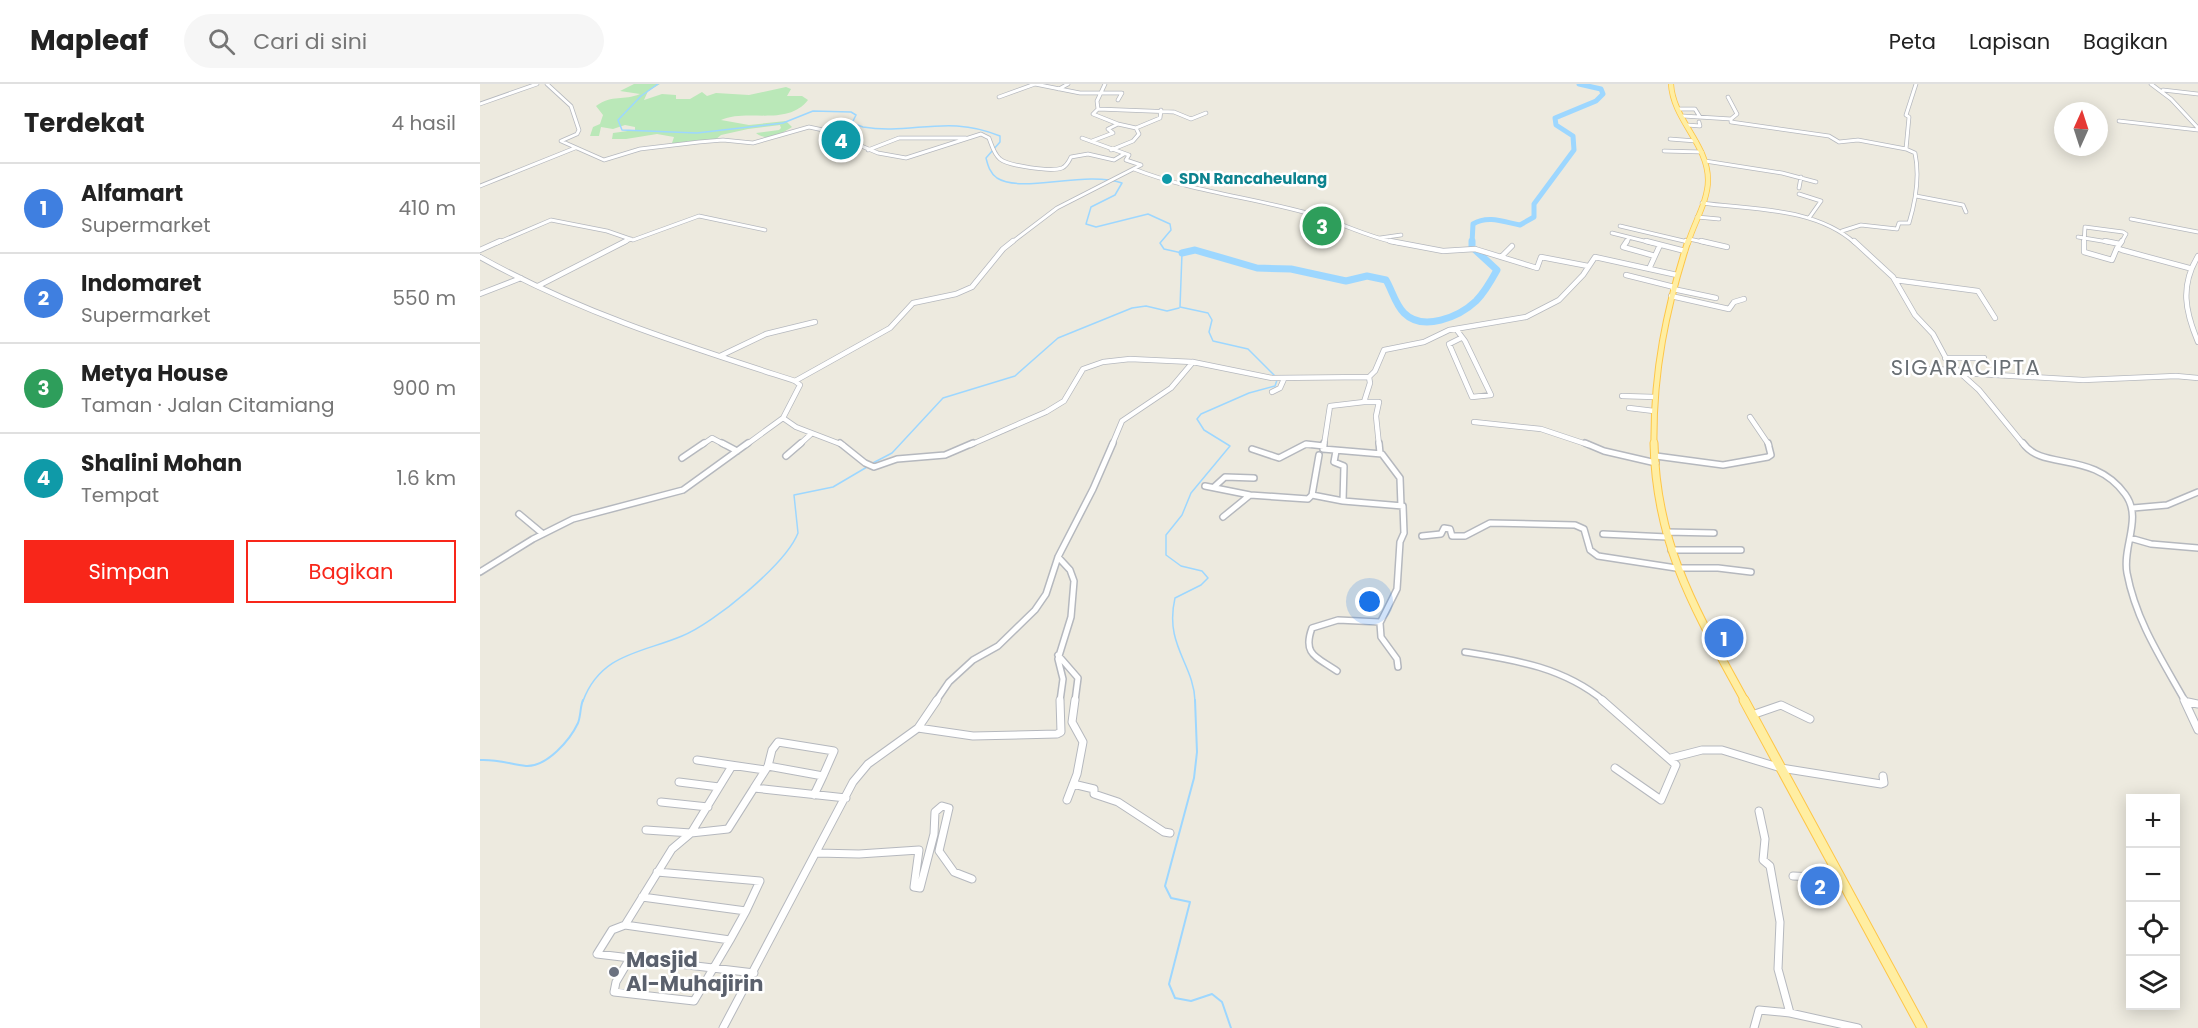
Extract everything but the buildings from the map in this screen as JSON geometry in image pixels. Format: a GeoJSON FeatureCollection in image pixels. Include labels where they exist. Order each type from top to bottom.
{"type":"FeatureCollection","features":[{"type":"Feature","properties":{"kind":"main road"},"geometry":{"type":"LineString","coordinates":[[1671,84],[1678,109],[1706,161],[1708,182],[1677,275],[1661,336],[1654,411],[1660,504],[1667,535],[1676,568],[1687,595],[1922,1028]]}},
{"type":"Feature","properties":{"kind":"street"},"geometry":{"type":"LineString","coordinates":[[480,104],[537,84]]}},
{"type":"Feature","properties":{"kind":"street"},"geometry":{"type":"LineString","coordinates":[[547,84],[571,106],[578,133],[561,141],[609,160],[648,148],[723,140],[753,142],[811,127],[868,150],[909,158],[967,138]]}},
{"type":"Feature","properties":{"kind":"street"},"geometry":{"type":"LineString","coordinates":[[999,97],[1035,84],[1080,93],[1122,93],[1118,100]]}},
{"type":"Feature","properties":{"kind":"street"},"geometry":{"type":"LineString","coordinates":[[1059,89],[1068,84]]}},
{"type":"Feature","properties":{"kind":"street"},"geometry":{"type":"LineString","coordinates":[[1098,109],[1097,101],[1105,84]]}},
{"type":"Feature","properties":{"kind":"street"},"geometry":{"type":"LineString","coordinates":[[1906,149],[1907,111],[1916,84]]}},
{"type":"Feature","properties":{"kind":"street"},"geometry":{"type":"LineString","coordinates":[[2151,84],[2163,90],[2198,94]]}},
{"type":"Feature","properties":{"kind":"street"},"geometry":{"type":"LineString","coordinates":[[2163,90],[2198,129]]}},
{"type":"Feature","properties":{"kind":"street"},"geometry":{"type":"LineString","coordinates":[[1683,116],[1731,119],[1737,114],[1728,97]]}},
{"type":"Feature","properties":{"kind":"street"},"geometry":{"type":"LineString","coordinates":[[1161,111],[1160,118],[1145,122],[1136,128],[1093,114],[1098,109],[1161,111],[1175,112],[1191,119],[1206,113]]}},
{"type":"Feature","properties":{"kind":"street"},"geometry":{"type":"LineString","coordinates":[[1678,109],[1695,110],[1700,117]]}},
{"type":"Feature","properties":{"kind":"street"},"geometry":{"type":"LineString","coordinates":[[1731,119],[1731,122],[1831,137],[1837,142],[1858,140],[1906,149],[1915,153],[1919,168],[1916,196],[1908,223],[1900,222],[1897,229],[1877,224],[1851,226],[1842,231]]}},
{"type":"Feature","properties":{"kind":"street"},"geometry":{"type":"LineString","coordinates":[[1687,125],[1700,126],[1699,122]]}},
{"type":"Feature","properties":{"kind":"street"},"geometry":{"type":"LineString","coordinates":[[2119,122],[2198,129]]}},
{"type":"Feature","properties":{"kind":"street"},"geometry":{"type":"LineString","coordinates":[[1092,141],[1113,133],[1108,129],[1118,124]]}},
{"type":"Feature","properties":{"kind":"street"},"geometry":{"type":"LineString","coordinates":[[1111,150],[1136,139],[1138,134],[1136,128]]}},
{"type":"Feature","properties":{"kind":"street"},"geometry":{"type":"LineString","coordinates":[[868,150],[902,137],[967,138],[987,135],[991,146],[1004,163],[1025,166],[1060,169],[1067,165],[1072,157],[1097,155],[1114,160],[1124,154]]}},
{"type":"Feature","properties":{"kind":"street"},"geometry":{"type":"LineString","coordinates":[[795,381],[890,328],[913,303],[969,288],[1004,249],[1057,208],[1141,164],[1126,160],[1130,156],[1082,138]]}},
{"type":"Feature","properties":{"kind":"street"},"geometry":{"type":"LineString","coordinates":[[1670,140],[1696,141]]}},
{"type":"Feature","properties":{"kind":"street"},"geometry":{"type":"LineString","coordinates":[[480,186],[574,148]]}},
{"type":"Feature","properties":{"kind":"street"},"geometry":{"type":"LineString","coordinates":[[1664,151],[1702,152]]}},
{"type":"Feature","properties":{"kind":"street"},"geometry":{"type":"LineString","coordinates":[[1706,161],[1801,177],[1816,182]]}},
{"type":"Feature","properties":{"kind":"street"},"geometry":{"type":"LineString","coordinates":[[1134,169],[1170,183],[1310,213],[1378,239],[1441,251],[1475,249],[1538,268],[1541,257],[1588,266]]}},
{"type":"Feature","properties":{"kind":"street"},"geometry":{"type":"LineString","coordinates":[[1799,188],[1801,177]]}},
{"type":"Feature","properties":{"kind":"street"},"geometry":{"type":"LineString","coordinates":[[1799,194],[1821,201],[1809,218]]}},
{"type":"Feature","properties":{"kind":"street"},"geometry":{"type":"LineString","coordinates":[[1916,196],[1962,205],[1966,212]]}},
{"type":"Feature","properties":{"kind":"street"},"geometry":{"type":"LineString","coordinates":[[1702,203],[1809,218],[1827,223],[1842,231],[1895,280],[1915,315],[1933,334],[1945,358],[2012,427],[2028,451],[2080,462],[2101,471],[2116,482],[2133,508],[2133,530],[2126,557],[2127,570],[2142,624],[2188,702],[2198,730]]}},
{"type":"Feature","properties":{"kind":"street"},"geometry":{"type":"LineString","coordinates":[[538,286],[631,239],[657,230],[667,230],[699,216],[765,231]]}},
{"type":"Feature","properties":{"kind":"street"},"geometry":{"type":"LineString","coordinates":[[1697,217],[1719,219]]}},
{"type":"Feature","properties":{"kind":"street"},"geometry":{"type":"LineString","coordinates":[[2131,219],[2141,223],[2198,232]]}},
{"type":"Feature","properties":{"kind":"street"},"geometry":{"type":"LineString","coordinates":[[480,250],[551,220],[607,231],[631,239]]}},
{"type":"Feature","properties":{"kind":"street"},"geometry":{"type":"LineString","coordinates":[[1634,229],[1638,223]]}},
{"type":"Feature","properties":{"kind":"street"},"geometry":{"type":"LineString","coordinates":[[1620,226],[1727,247]]}},
{"type":"Feature","properties":{"kind":"street"},"geometry":{"type":"LineString","coordinates":[[2085,227],[2126,234],[2118,246],[2112,260],[2085,253],[2085,227]]}},
{"type":"Feature","properties":{"kind":"street"},"geometry":{"type":"LineString","coordinates":[[1612,233],[1685,251]]}},
{"type":"Feature","properties":{"kind":"street"},"geometry":{"type":"LineString","coordinates":[[1378,239],[1401,235]]}},
{"type":"Feature","properties":{"kind":"street"},"geometry":{"type":"LineString","coordinates":[[2078,237],[2086,237],[2189,268]]}},
{"type":"Feature","properties":{"kind":"street"},"geometry":{"type":"LineString","coordinates":[[1629,238],[1624,248],[1655,256]]}},
{"type":"Feature","properties":{"kind":"street"},"geometry":{"type":"LineString","coordinates":[[1649,269],[1660,245]]}},
{"type":"Feature","properties":{"kind":"street"},"geometry":{"type":"LineString","coordinates":[[1501,257],[1512,246]]}},
{"type":"Feature","properties":{"kind":"street"},"geometry":{"type":"LineString","coordinates":[[2198,256],[2189,268],[2183,283],[2198,341]]}},
{"type":"Feature","properties":{"kind":"street"},"geometry":{"type":"LineString","coordinates":[[480,257],[538,286],[618,321],[795,381],[800,389],[783,418],[682,490],[602,509],[543,534],[480,572]]}},
{"type":"Feature","properties":{"kind":"street"},"geometry":{"type":"LineString","coordinates":[[783,418],[797,429],[844,445],[868,465],[907,457],[945,454],[1046,412],[1064,401],[1079,373],[1091,366],[1130,359],[1193,362],[1283,379],[1369,377],[1375,371],[1384,350],[1424,342],[1456,328],[1515,321],[1545,309],[1570,289],[1593,258],[1598,257],[1677,275]]}},
{"type":"Feature","properties":{"kind":"street"},"geometry":{"type":"LineString","coordinates":[[1626,275],[1729,309],[1734,302],[1744,299]]}},
{"type":"Feature","properties":{"kind":"street"},"geometry":{"type":"LineString","coordinates":[[480,294],[521,278]]}},
{"type":"Feature","properties":{"kind":"street"},"geometry":{"type":"LineString","coordinates":[[1895,280],[1978,291],[1995,318]]}},
{"type":"Feature","properties":{"kind":"street"},"geometry":{"type":"LineString","coordinates":[[1673,291],[1716,298]]}},
{"type":"Feature","properties":{"kind":"street"},"geometry":{"type":"LineString","coordinates":[[720,356],[765,334],[802,327],[815,322]]}},
{"type":"Feature","properties":{"kind":"street"},"geometry":{"type":"LineString","coordinates":[[1456,328],[1461,339],[1466,341],[1491,395],[1472,397],[1449,344],[1461,339]]}},
{"type":"Feature","properties":{"kind":"street"},"geometry":{"type":"LineString","coordinates":[[1945,358],[1984,358]]}},
{"type":"Feature","properties":{"kind":"street"},"geometry":{"type":"LineString","coordinates":[[723,1028],[817,854],[853,782],[868,764],[918,728],[950,682],[973,660],[998,646],[1035,610],[1046,594],[1058,557],[1093,489],[1122,421],[1171,388],[1193,362]]}},
{"type":"Feature","properties":{"kind":"street"},"geometry":{"type":"LineString","coordinates":[[1897,368],[2083,380],[2176,376],[2198,378]]}},
{"type":"Feature","properties":{"kind":"street"},"geometry":{"type":"LineString","coordinates":[[1364,402],[1371,380],[1369,377]]}},
{"type":"Feature","properties":{"kind":"street"},"geometry":{"type":"LineString","coordinates":[[1272,392],[1280,388],[1283,379]]}},
{"type":"Feature","properties":{"kind":"street"},"geometry":{"type":"LineString","coordinates":[[1622,396],[1655,397]]}},
{"type":"Feature","properties":{"kind":"street"},"geometry":{"type":"LineString","coordinates":[[1380,453],[1324,451],[1331,405],[1379,402],[1376,417],[1380,453],[1400,478],[1404,533],[1400,542],[1397,589],[1380,622],[1381,637],[1397,659],[1398,667]]}},
{"type":"Feature","properties":{"kind":"street"},"geometry":{"type":"LineString","coordinates":[[1629,408],[1654,411]]}},
{"type":"Feature","properties":{"kind":"street"},"geometry":{"type":"LineString","coordinates":[[1474,422],[1541,429],[1576,439],[1604,451],[1656,460],[1723,465],[1771,455],[1771,448],[1750,417]]}},
{"type":"Feature","properties":{"kind":"street"},"geometry":{"type":"LineString","coordinates":[[786,456],[811,434]]}},
{"type":"Feature","properties":{"kind":"street"},"geometry":{"type":"LineString","coordinates":[[682,458],[712,438],[737,451]]}},
{"type":"Feature","properties":{"kind":"street"},"geometry":{"type":"LineString","coordinates":[[1252,449],[1280,458],[1306,444],[1324,446]]}},
{"type":"Feature","properties":{"kind":"street"},"geometry":{"type":"LineString","coordinates":[[1336,451],[1334,462],[1344,466],[1343,501]]}},
{"type":"Feature","properties":{"kind":"street"},"geometry":{"type":"LineString","coordinates":[[1205,486],[1250,495],[1308,499],[1312,495],[1319,454]]}},
{"type":"Feature","properties":{"kind":"street"},"geometry":{"type":"LineString","coordinates":[[1214,488],[1220,478],[1254,478]]}},
{"type":"Feature","properties":{"kind":"street"},"geometry":{"type":"LineString","coordinates":[[2133,508],[2150,508],[2181,502],[2198,492]]}},
{"type":"Feature","properties":{"kind":"street"},"geometry":{"type":"LineString","coordinates":[[1223,517],[1250,495]]}},
{"type":"Feature","properties":{"kind":"street"},"geometry":{"type":"LineString","coordinates":[[1312,495],[1343,501],[1401,506]]}},
{"type":"Feature","properties":{"kind":"street"},"geometry":{"type":"LineString","coordinates":[[519,514],[543,534]]}},
{"type":"Feature","properties":{"kind":"street"},"geometry":{"type":"LineString","coordinates":[[1422,536],[1436,538],[1442,534],[1442,529],[1449,528],[1452,536],[1465,536],[1481,525],[1490,523],[1575,525],[1584,529],[1590,550],[1598,556],[1676,568],[1722,568],[1751,572]]}},
{"type":"Feature","properties":{"kind":"street"},"geometry":{"type":"LineString","coordinates":[[1604,534],[1714,533]]}},
{"type":"Feature","properties":{"kind":"street"},"geometry":{"type":"LineString","coordinates":[[2130,538],[2151,544],[2198,548]]}},
{"type":"Feature","properties":{"kind":"street"},"geometry":{"type":"LineString","coordinates":[[1671,549],[1741,550]]}},
{"type":"Feature","properties":{"kind":"street"},"geometry":{"type":"LineString","coordinates":[[918,728],[973,736],[1058,734],[1062,731],[1059,708],[1063,679],[1058,655],[1070,623],[1074,582],[1070,570],[1058,557]]}},
{"type":"Feature","properties":{"kind":"street"},"geometry":{"type":"LineString","coordinates":[[1337,671],[1310,652],[1307,642],[1312,628],[1338,620],[1380,622]]}},
{"type":"Feature","properties":{"kind":"street"},"geometry":{"type":"LineString","coordinates":[[1466,652],[1527,661],[1564,676],[1596,695],[1671,758],[1676,765],[1661,800],[1615,768]]}},
{"type":"Feature","properties":{"kind":"street"},"geometry":{"type":"LineString","coordinates":[[1058,655],[1078,679],[1072,725],[1082,735],[1083,742],[1067,800]]}},
{"type":"Feature","properties":{"kind":"street"},"geometry":{"type":"LineString","coordinates":[[2188,702],[2198,704]]}},
{"type":"Feature","properties":{"kind":"street"},"geometry":{"type":"LineString","coordinates":[[1752,715],[1781,705],[1810,718]]}},
{"type":"Feature","properties":{"kind":"street"},"geometry":{"type":"LineString","coordinates":[[646,830],[691,833],[729,829],[767,768],[772,750],[778,742],[834,751],[814,795]]}},
{"type":"Feature","properties":{"kind":"street"},"geometry":{"type":"LineString","coordinates":[[1671,758],[1715,750],[1781,768],[1883,784],[1883,776]]}},
{"type":"Feature","properties":{"kind":"street"},"geometry":{"type":"LineString","coordinates":[[697,760],[824,776]]}},
{"type":"Feature","properties":{"kind":"street"},"geometry":{"type":"LineString","coordinates":[[625,925],[676,844],[691,833],[732,766]]}},
{"type":"Feature","properties":{"kind":"street"},"geometry":{"type":"LineString","coordinates":[[679,782],[719,787]]}},
{"type":"Feature","properties":{"kind":"street"},"geometry":{"type":"LineString","coordinates":[[1073,784],[1094,789],[1095,794],[1118,802],[1164,832],[1170,833]]}},
{"type":"Feature","properties":{"kind":"street"},"geometry":{"type":"LineString","coordinates":[[754,788],[846,798]]}},
{"type":"Feature","properties":{"kind":"street"},"geometry":{"type":"LineString","coordinates":[[661,802],[708,807]]}},
{"type":"Feature","properties":{"kind":"street"},"geometry":{"type":"LineString","coordinates":[[817,854],[919,850],[914,887],[920,888],[934,834],[935,812],[946,806],[949,808],[948,815],[939,851],[954,872],[972,879]]}},
{"type":"Feature","properties":{"kind":"street"},"geometry":{"type":"LineString","coordinates":[[1759,811],[1765,839],[1763,860],[1770,866],[1780,922],[1778,969],[1790,1013]]}},
{"type":"Feature","properties":{"kind":"street"},"geometry":{"type":"LineString","coordinates":[[629,960],[616,982],[614,992],[694,1001],[715,969],[760,881],[657,872]]}},
{"type":"Feature","properties":{"kind":"street"},"geometry":{"type":"LineString","coordinates":[[1793,876],[1840,878]]}},
{"type":"Feature","properties":{"kind":"street"},"geometry":{"type":"LineString","coordinates":[[642,897],[746,911]]}},
{"type":"Feature","properties":{"kind":"street"},"geometry":{"type":"LineString","coordinates":[[730,940],[625,925],[615,927],[608,934],[597,954],[629,960],[754,973]]}},
{"type":"Feature","properties":{"kind":"street"},"geometry":{"type":"LineString","coordinates":[[1754,1028],[1759,1010],[1790,1013],[1858,1028]]}},
{"type":"Feature","properties":{"kind":"green space"},"geometry":{"type":"Polygon","coordinates":[[[634,84],[660,84],[648,91],[644,100],[662,94],[676,95],[676,99],[690,99],[702,92],[707,96],[716,93],[749,95],[786,87],[791,89],[787,96],[802,96],[808,100],[789,113],[731,117],[721,120],[749,125],[786,121],[792,127],[770,137],[756,133],[779,130],[780,125],[721,135],[715,140],[676,143],[672,143],[674,137],[657,134],[612,139],[613,133],[635,130],[635,127],[625,125],[613,129],[601,127],[599,136],[590,136],[593,127],[600,124],[603,115],[596,106],[608,100],[640,94],[620,91],[634,84]]]}},
{"type":"Feature","properties":{"kind":"waterway"},"geometry":{"type":"LineString","coordinates":[[658,84],[641,96],[618,120],[622,130],[697,133],[783,123],[813,111],[851,112],[856,115],[852,123],[863,127],[898,129],[964,126],[1000,136],[1000,142],[986,158],[993,174],[1008,182],[1022,184],[1090,179],[1122,183],[1115,195],[1091,207],[1086,224],[1096,227],[1148,214],[1170,224],[1171,230],[1160,243],[1164,249],[1182,253],[1180,307],[1208,313],[1212,320],[1209,332],[1213,341],[1248,349],[1275,376]]}},
{"type":"Feature","properties":{"kind":"waterway"},"geometry":{"type":"LineString","coordinates":[[1472,243],[1473,224],[1479,221],[1496,220],[1520,225],[1534,217],[1534,204],[1574,150],[1573,136],[1556,125],[1555,118],[1596,101],[1603,94],[1601,89],[1579,84]]}},
{"type":"Feature","properties":{"kind":"waterway"},"geometry":{"type":"LineString","coordinates":[[1182,253],[1195,250],[1257,268],[1291,269],[1346,281],[1367,276],[1386,280],[1404,313],[1412,319],[1431,322],[1451,317],[1469,307],[1482,294],[1497,270],[1472,247],[1472,243]]}},
{"type":"Feature","properties":{"kind":"waterway"},"geometry":{"type":"LineString","coordinates":[[871,464],[892,453],[943,398],[1015,376],[1058,338],[1132,308],[1146,306],[1167,311],[1179,308]]}},
{"type":"Feature","properties":{"kind":"waterway"},"geometry":{"type":"LineString","coordinates":[[1195,701],[1190,676],[1176,641],[1173,614],[1175,598],[1201,585],[1208,578],[1202,571],[1181,566],[1166,555],[1166,535],[1182,515],[1191,493],[1230,446],[1204,430],[1197,419],[1201,414],[1249,393],[1275,386],[1277,380]]}},
{"type":"Feature","properties":{"kind":"waterway"},"geometry":{"type":"LineString","coordinates":[[583,701],[600,673],[612,664],[638,651],[667,642],[695,629],[729,606],[764,576],[791,546],[798,533],[794,495],[833,487],[867,467]]}},
{"type":"Feature","properties":{"kind":"waterway"},"geometry":{"type":"LineString","coordinates":[[480,760],[526,766],[542,762],[557,751],[574,730],[579,720],[583,700]]}},
{"type":"Feature","properties":{"kind":"waterway"},"geometry":{"type":"LineString","coordinates":[[1195,700],[1197,752],[1194,778],[1165,886],[1171,898],[1190,902],[1169,984],[1175,998],[1191,1001],[1212,994],[1222,1002],[1231,1028]]}},
{"type":"Feature","properties":{"kind":"place","name":"Shalini Mohan"},"geometry":{"type":"Point","coordinates":[841,140]}},
{"type":"Feature","properties":{"kind":"place","name":"SDN Rancaheulang"},"geometry":{"type":"Point","coordinates":[1167,179]}},
{"type":"Feature","properties":{"kind":"place","name":"Metya House"},"geometry":{"type":"Point","coordinates":[1322,226]}},
{"type":"Feature","properties":{"kind":"place","name":"Alfamart"},"geometry":{"type":"Point","coordinates":[1724,638]}},
{"type":"Feature","properties":{"kind":"place","name":"Indomaret"},"geometry":{"type":"Point","coordinates":[1820,886]}},
{"type":"Feature","properties":{"kind":"place","name":"Masjid Al-Muhajirin"},"geometry":{"type":"Point","coordinates":[614,972]}},
{"type":"Feature","properties":{"kind":"district","name":"SIGARACIPTA"},"geometry":{"type":"Point","coordinates":[1966,368]}}]}
